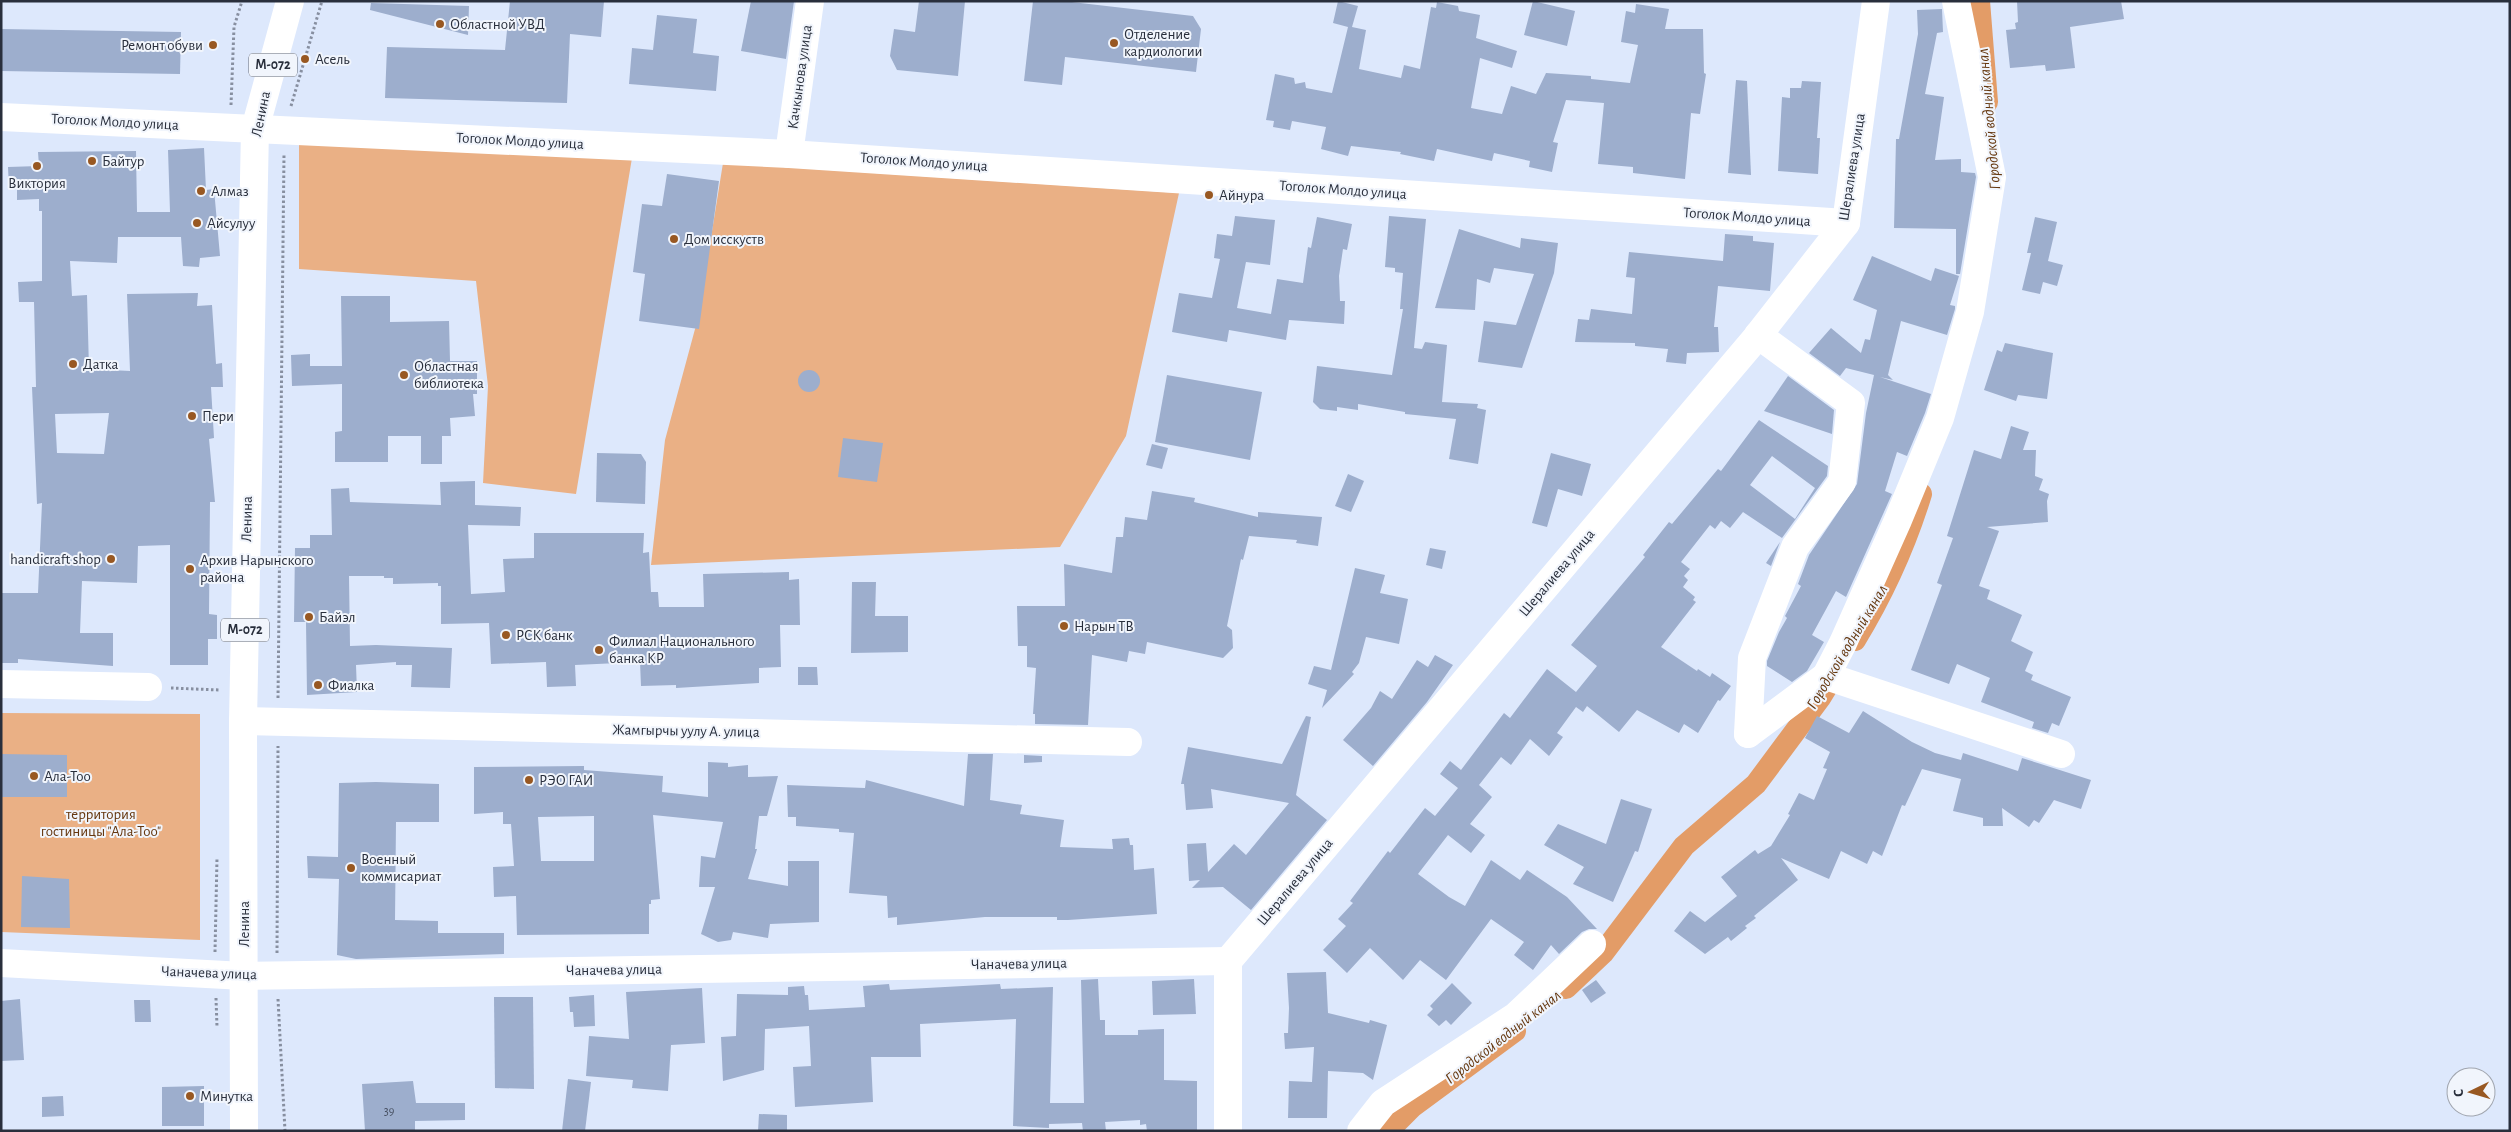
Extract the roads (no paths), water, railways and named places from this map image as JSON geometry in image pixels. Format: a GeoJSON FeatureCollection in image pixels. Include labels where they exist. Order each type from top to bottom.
{"type":"FeatureCollection","features":[{"type":"Feature","properties":{"kind":"street","name":"Ленина"},"geometry":{"type":"LineString","coordinates":[[244,1131],[243,721],[255,129],[290,1]]}},
{"type":"Feature","properties":{"kind":"street","name":"Качкынова улица"},"geometry":{"type":"LineString","coordinates":[[790,154],[810,1]]}},
{"type":"Feature","properties":{"kind":"street","name":"Шералиева улица"},"geometry":{"type":"LineString","coordinates":[[1228,961],[1758,335],[1846,223],[1876,1]]}},
{"type":"Feature","properties":{"kind":"street"},"geometry":{"type":"LineString","coordinates":[[1758,335],[1851,403],[1842,482],[1795,547],[1752,658],[1748,734],[1826,676],[1874,573],[1940,418],[1970,312],[1992,176],[1956,1]]}},
{"type":"Feature","properties":{"kind":"street","name":"Тоголок Молдо улица"},"geometry":{"type":"LineString","coordinates":[[1,117],[790,154],[1846,223]]}},
{"type":"Feature","properties":{"kind":"street"},"geometry":{"type":"LineString","coordinates":[[1826,676],[2061,754]]}},
{"type":"Feature","properties":{"kind":"street"},"geometry":{"type":"LineString","coordinates":[[1,684],[148,687]]}},
{"type":"Feature","properties":{"kind":"street","name":"Жамгырчы уулу А. улица"},"geometry":{"type":"LineString","coordinates":[[243,721],[1128,742]]}},
{"type":"Feature","properties":{"kind":"street"},"geometry":{"type":"LineString","coordinates":[[1361,1131],[1383,1103],[1516,1016],[1592,944]]}},
{"type":"Feature","properties":{"kind":"street"},"geometry":{"type":"LineString","coordinates":[[1228,961],[1228,1131]]}},
{"type":"Feature","properties":{"kind":"street","name":"Чаначева улица"},"geometry":{"type":"LineString","coordinates":[[1,963],[244,976],[1228,961]]}},
{"type":"Feature","properties":{"kind":"waterway","name":"Городской водный канал"},"geometry":{"type":"LineString","coordinates":[[1979,1],[1987,102]]}},
{"type":"Feature","properties":{"kind":"waterway","name":"Городской водный канал"},"geometry":{"type":"LineString","coordinates":[[1855,640],[1875,605],[1892,569],[1908,532],[1921,494]]}},
{"type":"Feature","properties":{"kind":"waterway","name":"Городской водный канал"},"geometry":{"type":"LineString","coordinates":[[1566,988],[1603,953],[1684,846],[1756,784],[1820,698],[1836,672]]}},
{"type":"Feature","properties":{"kind":"waterway","name":"Городской водный канал"},"geometry":{"type":"LineString","coordinates":[[1388,1131],[1412,1107],[1515,1031]]}},
{"type":"Feature","properties":{"kind":"place","name":"Областной УВД"},"geometry":{"type":"Point","coordinates":[440,24]}},
{"type":"Feature","properties":{"kind":"place","name":"Отделение кардиологии"},"geometry":{"type":"Point","coordinates":[1114,43]}},
{"type":"Feature","properties":{"kind":"place","name":"Ремонт обуви"},"geometry":{"type":"Point","coordinates":[213,45]}},
{"type":"Feature","properties":{"kind":"place","name":"Асель"},"geometry":{"type":"Point","coordinates":[305,59]}},
{"type":"Feature","properties":{"kind":"place","name":"Байтур"},"geometry":{"type":"Point","coordinates":[92,161]}},
{"type":"Feature","properties":{"kind":"place","name":"Виктория"},"geometry":{"type":"Point","coordinates":[37,166]}},
{"type":"Feature","properties":{"kind":"place","name":"Алмаз"},"geometry":{"type":"Point","coordinates":[201,191]}},
{"type":"Feature","properties":{"kind":"place","name":"Айнура"},"geometry":{"type":"Point","coordinates":[1209,195]}},
{"type":"Feature","properties":{"kind":"place","name":"Айсулуу"},"geometry":{"type":"Point","coordinates":[197,223]}},
{"type":"Feature","properties":{"kind":"place","name":"Дом исскуств"},"geometry":{"type":"Point","coordinates":[674,239]}},
{"type":"Feature","properties":{"kind":"place","name":"Датка"},"geometry":{"type":"Point","coordinates":[73,364]}},
{"type":"Feature","properties":{"kind":"place","name":"Областная библиотека"},"geometry":{"type":"Point","coordinates":[404,375]}},
{"type":"Feature","properties":{"kind":"place","name":"Пери"},"geometry":{"type":"Point","coordinates":[192,416]}},
{"type":"Feature","properties":{"kind":"place","name":"handicraft shop"},"geometry":{"type":"Point","coordinates":[111,559]}},
{"type":"Feature","properties":{"kind":"place","name":"Архив Нарынского района"},"geometry":{"type":"Point","coordinates":[190,569]}},
{"type":"Feature","properties":{"kind":"place","name":"Байэл"},"geometry":{"type":"Point","coordinates":[309,617]}},
{"type":"Feature","properties":{"kind":"place","name":"Нарын ТВ"},"geometry":{"type":"Point","coordinates":[1064,626]}},
{"type":"Feature","properties":{"kind":"place","name":"РСК банк"},"geometry":{"type":"Point","coordinates":[506,635]}},
{"type":"Feature","properties":{"kind":"place","name":"Филиал Национального банка КР"},"geometry":{"type":"Point","coordinates":[599,650]}},
{"type":"Feature","properties":{"kind":"place","name":"Фиалка"},"geometry":{"type":"Point","coordinates":[318,685]}},
{"type":"Feature","properties":{"kind":"place","name":"Ала-Тоо"},"geometry":{"type":"Point","coordinates":[34,776]}},
{"type":"Feature","properties":{"kind":"place","name":"РЭО ГАИ"},"geometry":{"type":"Point","coordinates":[529,780]}},
{"type":"Feature","properties":{"kind":"place","name":"Военный коммисариат"},"geometry":{"type":"Point","coordinates":[351,868]}},
{"type":"Feature","properties":{"kind":"place","name":"Минутка"},"geometry":{"type":"Point","coordinates":[190,1096]}},
{"type":"Feature","properties":{"kind":"park label","name":"территория гостиницы \"Ала-Тоо\""},"geometry":{"type":"Point","coordinates":[101,822]}}]}
